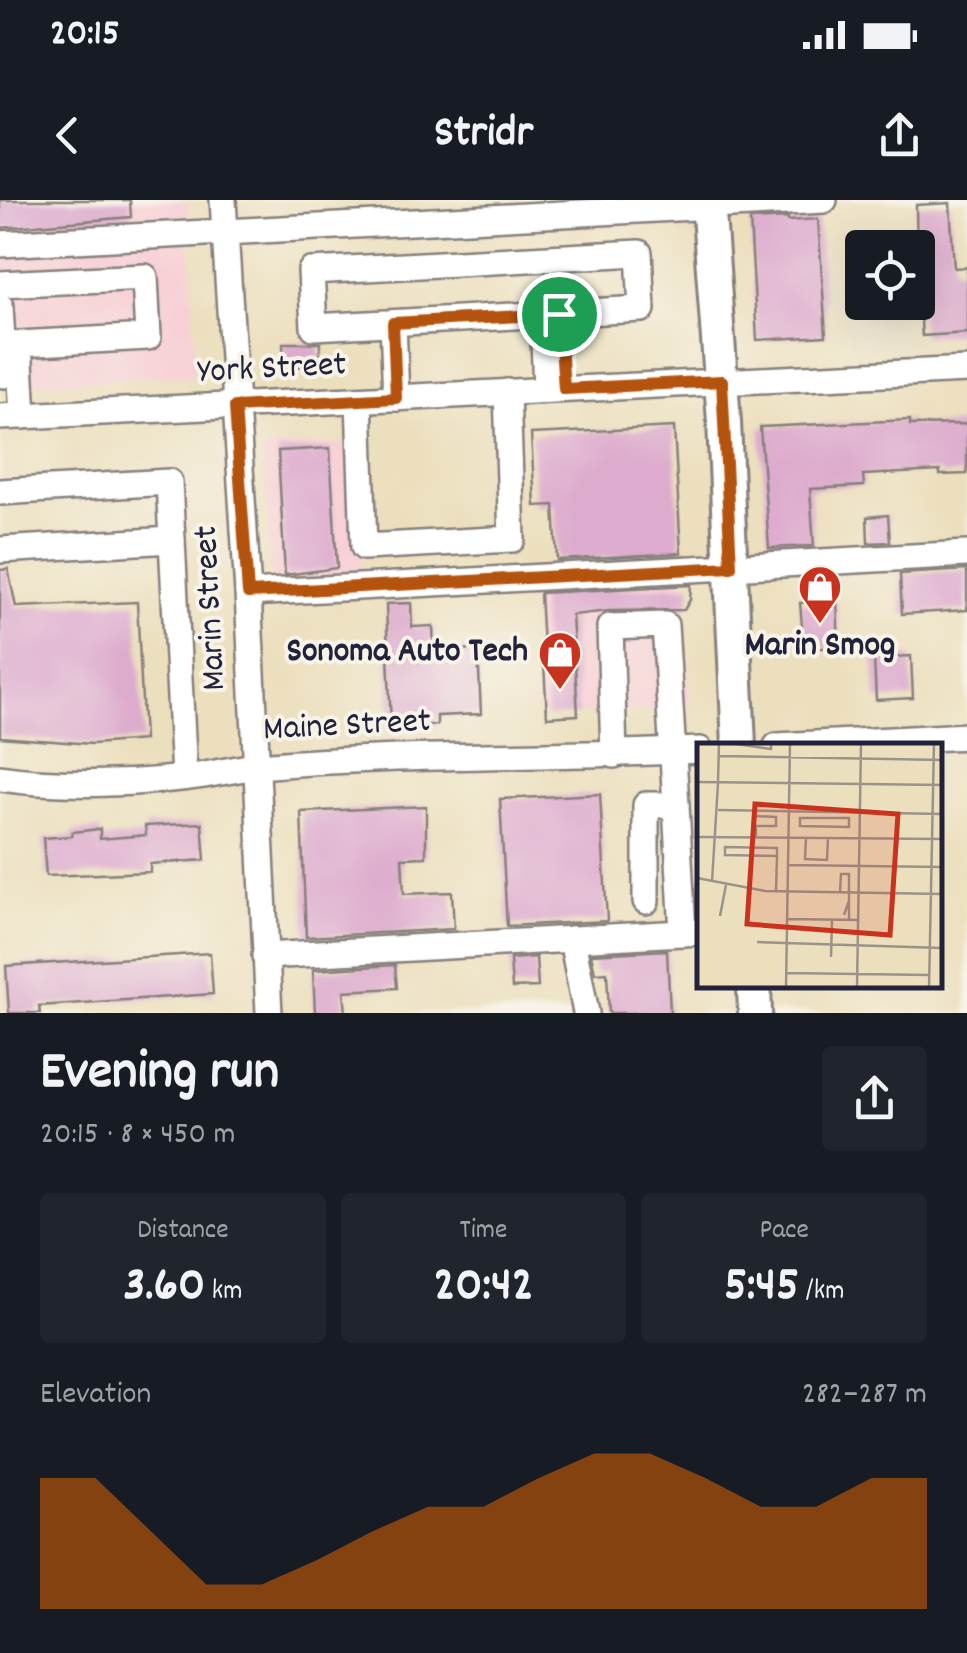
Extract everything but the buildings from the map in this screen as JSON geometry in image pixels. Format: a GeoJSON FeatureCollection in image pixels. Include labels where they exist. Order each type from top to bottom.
{"type":"FeatureCollection","features":[{"type":"Feature","properties":{"kind":"main road"},"geometry":{"type":"LineString","coordinates":[[708,203],[722,381],[739,743]]}},
{"type":"Feature","properties":{"kind":"street","name":"Marin Street"},"geometry":{"type":"LineString","coordinates":[[223,200],[269,1013]]}},
{"type":"Feature","properties":{"kind":"street"},"geometry":{"type":"LineString","coordinates":[[0,244],[708,203],[824,200]]}},
{"type":"Feature","properties":{"kind":"street"},"geometry":{"type":"LineString","coordinates":[[639,253],[642,309],[551,314],[314,328],[311,271],[639,253]]}},
{"type":"Feature","properties":{"kind":"street"},"geometry":{"type":"LineString","coordinates":[[0,284],[145,277],[148,337],[19,344],[10,417]]}},
{"type":"Feature","properties":{"kind":"street"},"geometry":{"type":"LineString","coordinates":[[0,306],[10,417]]}},
{"type":"Feature","properties":{"kind":"street"},"geometry":{"type":"LineString","coordinates":[[551,314],[555,390]]}},
{"type":"Feature","properties":{"kind":"street"},"geometry":{"type":"LineString","coordinates":[[401,323],[404,398]]}},
{"type":"Feature","properties":{"kind":"street","name":"York Street"},"geometry":{"type":"LineString","coordinates":[[10,417],[967,370]]}},
{"type":"Feature","properties":{"kind":"street"},"geometry":{"type":"LineString","coordinates":[[359,400],[364,546],[512,539],[506,392]]}},
{"type":"Feature","properties":{"kind":"street"},"geometry":{"type":"LineString","coordinates":[[0,492],[169,482],[184,777]]}},
{"type":"Feature","properties":{"kind":"street"},"geometry":{"type":"LineString","coordinates":[[0,550],[172,540]]}},
{"type":"Feature","properties":{"kind":"street"},"geometry":{"type":"LineString","coordinates":[[248,593],[967,554]]}},
{"type":"Feature","properties":{"kind":"street"},"geometry":{"type":"LineString","coordinates":[[265,956],[691,932],[676,805],[664,625],[610,627],[614,755]]}},
{"type":"Feature","properties":{"kind":"street"},"geometry":{"type":"LineString","coordinates":[[834,743],[967,736]]}},
{"type":"Feature","properties":{"kind":"street","name":"Maine Street"},"geometry":{"type":"LineString","coordinates":[[0,778],[107,781],[184,777],[256,766],[697,750]]}},
{"type":"Feature","properties":{"kind":"street"},"geometry":{"type":"LineString","coordinates":[[646,902],[646,805],[676,805]]}},
{"type":"Feature","properties":{"kind":"street"},"geometry":{"type":"LineString","coordinates":[[572,938],[586,1013]]}},
{"type":"Feature","properties":{"kind":"shaded area"},"geometry":{"type":"Polygon","coordinates":[[[0,200],[188,200],[196,375],[0,384],[0,200]]]}},
{"type":"Feature","properties":{"kind":"shaded area"},"geometry":{"type":"Polygon","coordinates":[[[355,443],[362,580],[272,584],[263,448],[355,443]]]}},
{"type":"Feature","properties":{"kind":"shaded area"},"geometry":{"type":"Polygon","coordinates":[[[684,578],[690,707],[539,716],[531,586],[684,578]]]}},
{"type":"Feature","properties":{"kind":"place","name":"Marin Smog"},"geometry":{"type":"Point","coordinates":[820,625]}},
{"type":"Feature","properties":{"kind":"place","name":"Sonoma Auto Tech"},"geometry":{"type":"Point","coordinates":[560,691]}},
{"type":"Feature","properties":{"kind":"route"},"geometry":{"type":"LineString","coordinates":[[559,314],[564,389],[722,381],[731,567],[248,593],[235,407],[396,398],[393,323],[559,314]]}}]}
